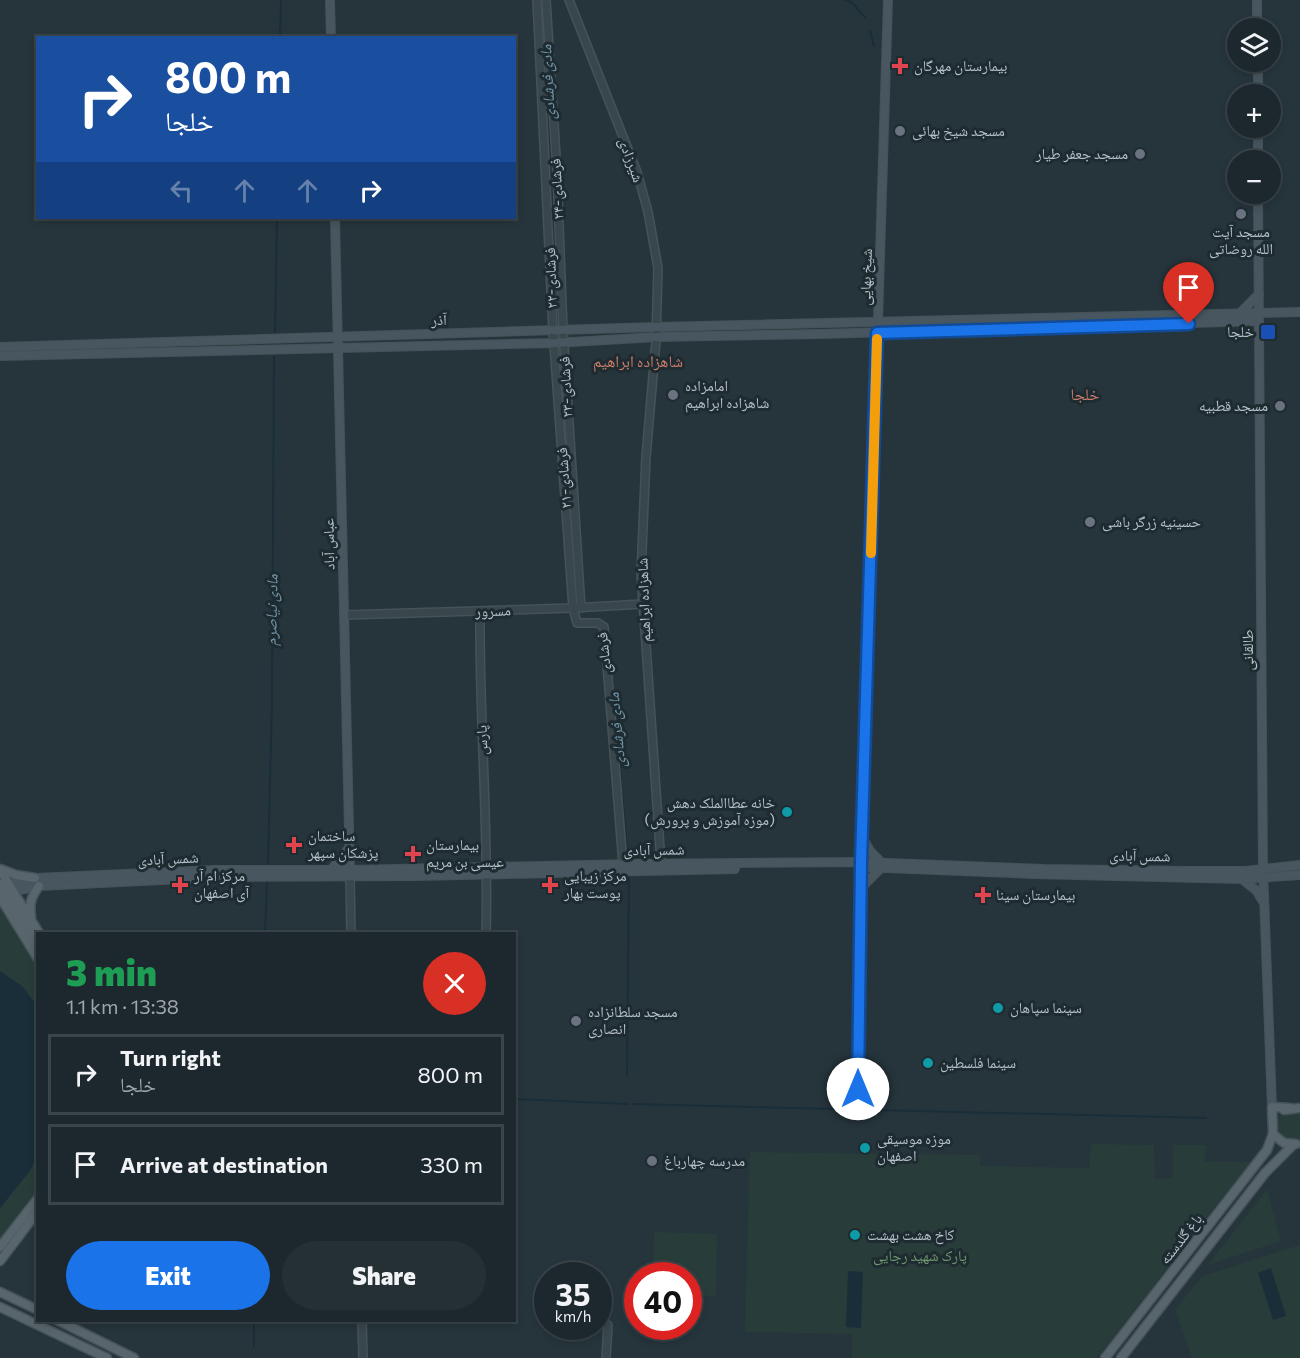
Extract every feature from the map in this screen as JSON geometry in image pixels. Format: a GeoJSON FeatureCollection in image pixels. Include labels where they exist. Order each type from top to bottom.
{"type":"FeatureCollection","features":[{"type":"Feature","properties":{"kind":"main road"},"geometry":{"type":"LineString","coordinates":[[330,0],[331,36]]}},
{"type":"Feature","properties":{"kind":"main road","name":"شیخ بهایی"},"geometry":{"type":"LineString","coordinates":[[861,864],[888,0]]}},
{"type":"Feature","properties":{"kind":"main road"},"geometry":{"type":"LineString","coordinates":[[1257,0],[1257,18]]}},
{"type":"Feature","properties":{"kind":"main road","name":"طالقانی"},"geometry":{"type":"LineString","coordinates":[[1258,204],[1263,878],[1272,1107]]}},
{"type":"Feature","properties":{"kind":"main road","name":"عباس آباد"},"geometry":{"type":"LineString","coordinates":[[335,219],[350,874]]}},
{"type":"Feature","properties":{"kind":"main road"},"geometry":{"type":"LineString","coordinates":[[1239,318],[1259,294]]}},
{"type":"Feature","properties":{"kind":"main road"},"geometry":{"type":"LineString","coordinates":[[877,333],[1049,323],[1239,318],[1300,312]]}},
{"type":"Feature","properties":{"kind":"main road"},"geometry":{"type":"LineString","coordinates":[[1239,318],[1252,329],[1259,339]]}},
{"type":"Feature","properties":{"kind":"main road"},"geometry":{"type":"LineString","coordinates":[[878,322],[1049,323]]}},
{"type":"Feature","properties":{"kind":"main road","name":"آذر"},"geometry":{"type":"LineString","coordinates":[[0,346],[878,322]]}},
{"type":"Feature","properties":{"kind":"main road"},"geometry":{"type":"LineString","coordinates":[[921,322],[921,331]]}},
{"type":"Feature","properties":{"kind":"main road","name":"آذر"},"geometry":{"type":"LineString","coordinates":[[0,356],[554,345],[657,337],[877,333]]}},
{"type":"Feature","properties":{"kind":"main road"},"geometry":{"type":"LineString","coordinates":[[266,339],[266,351]]}},
{"type":"Feature","properties":{"kind":"main road"},"geometry":{"type":"LineString","coordinates":[[861,888],[881,865],[862,837]]}},
{"type":"Feature","properties":{"kind":"main road"},"geometry":{"type":"LineString","coordinates":[[331,870],[350,847]]}},
{"type":"Feature","properties":{"kind":"main road","name":"شمس آبادی"},"geometry":{"type":"LineString","coordinates":[[487,871],[661,863],[861,864],[1034,874],[1242,879],[1300,875]]}},
{"type":"Feature","properties":{"kind":"main road","name":"شمس آبادی"},"geometry":{"type":"LineString","coordinates":[[165,876],[861,864]]}},
{"type":"Feature","properties":{"kind":"main road","name":"شمس آبادی"},"geometry":{"type":"LineString","coordinates":[[881,865],[1185,871],[1300,866]]}},
{"type":"Feature","properties":{"kind":"main road"},"geometry":{"type":"LineString","coordinates":[[0,869],[37,882],[29,906],[32,921]]}},
{"type":"Feature","properties":{"kind":"main road"},"geometry":{"type":"LineString","coordinates":[[0,869],[5,889],[36,955]]}},
{"type":"Feature","properties":{"kind":"main road","name":"شمس آبادی"},"geometry":{"type":"LineString","coordinates":[[5,889],[37,882],[259,869],[331,870],[350,874]]}},
{"type":"Feature","properties":{"kind":"main road"},"geometry":{"type":"LineString","coordinates":[[1242,879],[1257,891],[1264,908]]}},
{"type":"Feature","properties":{"kind":"main road"},"geometry":{"type":"LineString","coordinates":[[5,889],[38,932]]}},
{"type":"Feature","properties":{"kind":"main road"},"geometry":{"type":"LineString","coordinates":[[5,889],[36,943]]}},
{"type":"Feature","properties":{"kind":"main road"},"geometry":{"type":"LineString","coordinates":[[1297,1144],[1281,1141],[1273,1134],[1272,1107],[1300,1108]]}},
{"type":"Feature","properties":{"kind":"main road"},"geometry":{"type":"LineString","coordinates":[[1272,1119],[1278,1112],[1290,1108]]}},
{"type":"Feature","properties":{"kind":"main road","name":"باغ گلدسته"},"geometry":{"type":"LineString","coordinates":[[1105,1358],[1267,1150],[1273,1134]]}},
{"type":"Feature","properties":{"kind":"main road","name":"باغ گلدسته"},"geometry":{"type":"LineString","coordinates":[[1121,1358],[1280,1156],[1297,1144]]}},
{"type":"Feature","properties":{"kind":"main road"},"geometry":{"type":"LineString","coordinates":[[1236,1191],[1245,1199]]}},
{"type":"Feature","properties":{"kind":"main road"},"geometry":{"type":"LineString","coordinates":[[0,1247],[36,1201]]}},
{"type":"Feature","properties":{"kind":"main road"},"geometry":{"type":"LineString","coordinates":[[0,1261],[36,1214]]}},
{"type":"Feature","properties":{"kind":"main road"},"geometry":{"type":"LineString","coordinates":[[0,1286],[10,1297]]}},
{"type":"Feature","properties":{"kind":"main road"},"geometry":{"type":"LineString","coordinates":[[0,1292],[36,1309]]}},
{"type":"Feature","properties":{"kind":"main road"},"geometry":{"type":"LineString","coordinates":[[13,1313],[12,1306],[18,1302]]}},
{"type":"Feature","properties":{"kind":"main road"},"geometry":{"type":"LineString","coordinates":[[0,1307],[106,1358]]}},
{"type":"Feature","properties":{"kind":"main road"},"geometry":{"type":"LineString","coordinates":[[1138,1316],[1148,1323]]}},
{"type":"Feature","properties":{"kind":"main road"},"geometry":{"type":"LineString","coordinates":[[61,1322],[134,1358]]}},
{"type":"Feature","properties":{"kind":"street"},"geometry":{"type":"LineString","coordinates":[[537,0],[543,32]]}},
{"type":"Feature","properties":{"kind":"street"},"geometry":{"type":"LineString","coordinates":[[543,32],[546,0]]}},
{"type":"Feature","properties":{"kind":"street","name":"شیرزادی"},"geometry":{"type":"LineString","coordinates":[[569,0],[637,172],[645,202],[658,268],[657,337]]}},
{"type":"Feature","properties":{"kind":"street","name":"۲۲-فرشادی"},"geometry":{"type":"LineString","coordinates":[[543,32],[546,174],[554,345]]}},
{"type":"Feature","properties":{"kind":"street","name":"۲۴-فرشادی"},"geometry":{"type":"LineString","coordinates":[[543,32],[557,172],[564,344]]}},
{"type":"Feature","properties":{"kind":"street","name":"شاهزاده ابراهیم"},"geometry":{"type":"LineString","coordinates":[[657,337],[646,457],[641,555],[642,604],[661,863]]}},
{"type":"Feature","properties":{"kind":"street","name":"۲۳-فرشادی"},"geometry":{"type":"LineString","coordinates":[[564,344],[577,608]]}},
{"type":"Feature","properties":{"kind":"street","name":"۲۱-فرشادی"},"geometry":{"type":"LineString","coordinates":[[554,345],[577,608]]}},
{"type":"Feature","properties":{"kind":"street","name":"مسرور"},"geometry":{"type":"LineString","coordinates":[[344,615],[642,604]]}},
{"type":"Feature","properties":{"kind":"street","name":"فرشادی"},"geometry":{"type":"LineString","coordinates":[[577,608],[577,623],[598,623],[604,627],[623,864]]}},
{"type":"Feature","properties":{"kind":"street","name":"پارس"},"geometry":{"type":"LineString","coordinates":[[480,611],[487,871],[486,932]]}},
{"type":"Feature","properties":{"kind":"street","name":"شیخ بهایی"},"geometry":{"type":"LineString","coordinates":[[858,1094],[861,864]]}},
{"type":"Feature","properties":{"kind":"street","name":"عباس آباد"},"geometry":{"type":"LineString","coordinates":[[350,874],[351,932]]}},
{"type":"Feature","properties":{"kind":"street"},"geometry":{"type":"LineString","coordinates":[[362,1322],[363,1358]]}},
{"type":"Feature","properties":{"kind":"street"},"geometry":{"type":"LineString","coordinates":[[606,1358],[607,1340]]}},
{"type":"Feature","properties":{"kind":"green space"},"geometry":{"type":"Polygon","coordinates":[[[0,904],[36,962],[36,1005],[23,987],[0,971],[0,904]]]}},
{"type":"Feature","properties":{"kind":"green space"},"geometry":{"type":"Polygon","coordinates":[[[1287,1112],[1300,1112],[1300,1139],[1285,1138],[1279,1129],[1279,1118],[1287,1112]]]}},
{"type":"Feature","properties":{"kind":"green space","name":"پارک شهید رجایی"},"geometry":{"type":"Polygon","coordinates":[[[1091,1144],[1154,1145],[1155,1179],[1173,1178],[1173,1145],[1205,1145],[1205,1162],[1250,1162],[1097,1358],[852,1358],[852,1334],[745,1332],[750,1152],[980,1155],[980,1166],[1089,1168],[1091,1144]]]}},
{"type":"Feature","properties":{"kind":"green space"},"geometry":{"type":"Polygon","coordinates":[[[36,1157],[36,1194],[0,1244],[0,1208],[29,1172],[36,1157]]]}},
{"type":"Feature","properties":{"kind":"green space"},"geometry":{"type":"Polygon","coordinates":[[[1267,1189],[1281,1241],[1208,1265],[1267,1189]]]}},
{"type":"Feature","properties":{"kind":"green space"},"geometry":{"type":"Polygon","coordinates":[[[654,1232],[717,1234],[716,1297],[702,1296],[702,1262],[653,1262],[654,1232]]]}},
{"type":"Feature","properties":{"kind":"green space"},"geometry":{"type":"Polygon","coordinates":[[[1300,1245],[1300,1358],[1192,1358],[1175,1309],[1203,1276],[1300,1245]]]}},
{"type":"Feature","properties":{"kind":"water"},"geometry":{"type":"Polygon","coordinates":[[[0,971],[23,987],[36,1005],[36,1159],[29,1172],[0,1208],[0,971]]]}},
{"type":"Feature","properties":{"kind":"water"},"geometry":{"type":"Polygon","coordinates":[[[1271,1268],[1286,1316],[1273,1320],[1258,1273],[1271,1268]]]}},
{"type":"Feature","properties":{"kind":"water"},"geometry":{"type":"Polygon","coordinates":[[[848,1271],[863,1272],[861,1328],[846,1327],[848,1271]]]}},
{"type":"Feature","properties":{"kind":"waterway","name":"مادی نیاصرم"},"geometry":{"type":"LineString","coordinates":[[280,36],[281,0]]}},
{"type":"Feature","properties":{"kind":"waterway","name":"مادی فرشادی"},"geometry":{"type":"LineString","coordinates":[[542,0],[552,164]]}},
{"type":"Feature","properties":{"kind":"waterway"},"geometry":{"type":"LineString","coordinates":[[845,0],[851,2],[866,18]]}},
{"type":"Feature","properties":{"kind":"waterway"},"geometry":{"type":"LineString","coordinates":[[870,31],[874,46]]}},
{"type":"Feature","properties":{"kind":"waterway","name":"مادی فرشادی"},"geometry":{"type":"LineString","coordinates":[[553,183],[558,325]]}},
{"type":"Feature","properties":{"kind":"waterway","name":"مادی نیاصرم"},"geometry":{"type":"LineString","coordinates":[[275,334],[277,219]]}},
{"type":"Feature","properties":{"kind":"waterway","name":"مادی فرشادی"},"geometry":{"type":"LineString","coordinates":[[560,353],[573,533]]}},
{"type":"Feature","properties":{"kind":"waterway","name":"مادی نیاصرم"},"geometry":{"type":"LineString","coordinates":[[268,863],[272,701],[274,357]]}},
{"type":"Feature","properties":{"kind":"waterway","name":"مادی فرشادی"},"geometry":{"type":"LineString","coordinates":[[609,643],[628,861]]}},
{"type":"Feature","properties":{"kind":"waterway","name":"مادی فرشادی"},"geometry":{"type":"LineString","coordinates":[[627,1075],[629,874]]}},
{"type":"Feature","properties":{"kind":"waterway","name":"مادی نیاصرم"},"geometry":{"type":"LineString","coordinates":[[265,932],[267,881]]}},
{"type":"Feature","properties":{"kind":"waterway"},"geometry":{"type":"LineString","coordinates":[[516,1099],[628,1104]]}},
{"type":"Feature","properties":{"kind":"waterway"},"geometry":{"type":"LineString","coordinates":[[633,1104],[1206,1118]]}},
{"type":"Feature","properties":{"kind":"waterway","name":"مادی نیاصرم"},"geometry":{"type":"LineString","coordinates":[[254,1322],[254,1346]]}},
{"type":"Feature","properties":{"kind":"slow traffic"},"geometry":{"type":"LineString","coordinates":[[871,553],[877,339]]}},
{"type":"Feature","properties":{"kind":"place","name":"بیمارستان مهرگان"},"geometry":{"type":"Point","coordinates":[900,66]}},
{"type":"Feature","properties":{"kind":"place","name":"مسجد شیخ بهائی"},"geometry":{"type":"Point","coordinates":[900,131]}},
{"type":"Feature","properties":{"kind":"place","name":"مسجد جعفر طیار"},"geometry":{"type":"Point","coordinates":[1140,154]}},
{"type":"Feature","properties":{"kind":"place","name":"مسجد آیت الله روضاتی"},"geometry":{"type":"Point","coordinates":[1241,214]}},
{"type":"Feature","properties":{"kind":"place","name":"خلجا"},"geometry":{"type":"Point","coordinates":[1268,332]}},
{"type":"Feature","properties":{"kind":"place","name":"امامزاده شاهزاده ابراهیم"},"geometry":{"type":"Point","coordinates":[673,395]}},
{"type":"Feature","properties":{"kind":"place","name":"مسجد قطبیه"},"geometry":{"type":"Point","coordinates":[1280,406]}},
{"type":"Feature","properties":{"kind":"place","name":"حسینیه زرگر باشی"},"geometry":{"type":"Point","coordinates":[1090,522]}},
{"type":"Feature","properties":{"kind":"place","name":"خانه عطاالملک دهش (موزه آموزش و پرورش)"},"geometry":{"type":"Point","coordinates":[787,812]}},
{"type":"Feature","properties":{"kind":"place","name":"ساختمان پزشکان سپهر"},"geometry":{"type":"Point","coordinates":[294,845]}},
{"type":"Feature","properties":{"kind":"place","name":"بیمارستان عیسی بن مریم"},"geometry":{"type":"Point","coordinates":[413,854]}},
{"type":"Feature","properties":{"kind":"place","name":"مرکز ام آر آی اصفهان"},"geometry":{"type":"Point","coordinates":[180,885]}},
{"type":"Feature","properties":{"kind":"place","name":"مرکز زیبایی پوست بهار"},"geometry":{"type":"Point","coordinates":[550,885]}},
{"type":"Feature","properties":{"kind":"place","name":"بیمارستان سینا"},"geometry":{"type":"Point","coordinates":[983,895]}},
{"type":"Feature","properties":{"kind":"place","name":"سینما سپاهان"},"geometry":{"type":"Point","coordinates":[998,1008]}},
{"type":"Feature","properties":{"kind":"place","name":"مسجد سلطانزاده انصاری"},"geometry":{"type":"Point","coordinates":[576,1021]}},
{"type":"Feature","properties":{"kind":"place","name":"سینما فلسطین"},"geometry":{"type":"Point","coordinates":[928,1063]}},
{"type":"Feature","properties":{"kind":"place","name":"موزه موسیقی اصفهان"},"geometry":{"type":"Point","coordinates":[865,1148]}},
{"type":"Feature","properties":{"kind":"place","name":"مدرسه چهارباغ"},"geometry":{"type":"Point","coordinates":[652,1161]}},
{"type":"Feature","properties":{"kind":"place","name":"کاخ هشت بهشت"},"geometry":{"type":"Point","coordinates":[855,1235]}},
{"type":"Feature","properties":{"kind":"district","name":"شاهزاده ابراهیم"},"geometry":{"type":"Point","coordinates":[638,361]}},
{"type":"Feature","properties":{"kind":"district","name":"خلجا"},"geometry":{"type":"Point","coordinates":[1085,394]}},
{"type":"Feature","properties":{"kind":"route"},"geometry":{"type":"LineString","coordinates":[[858,1089],[861,862],[877,333],[1189,324]]}}]}
